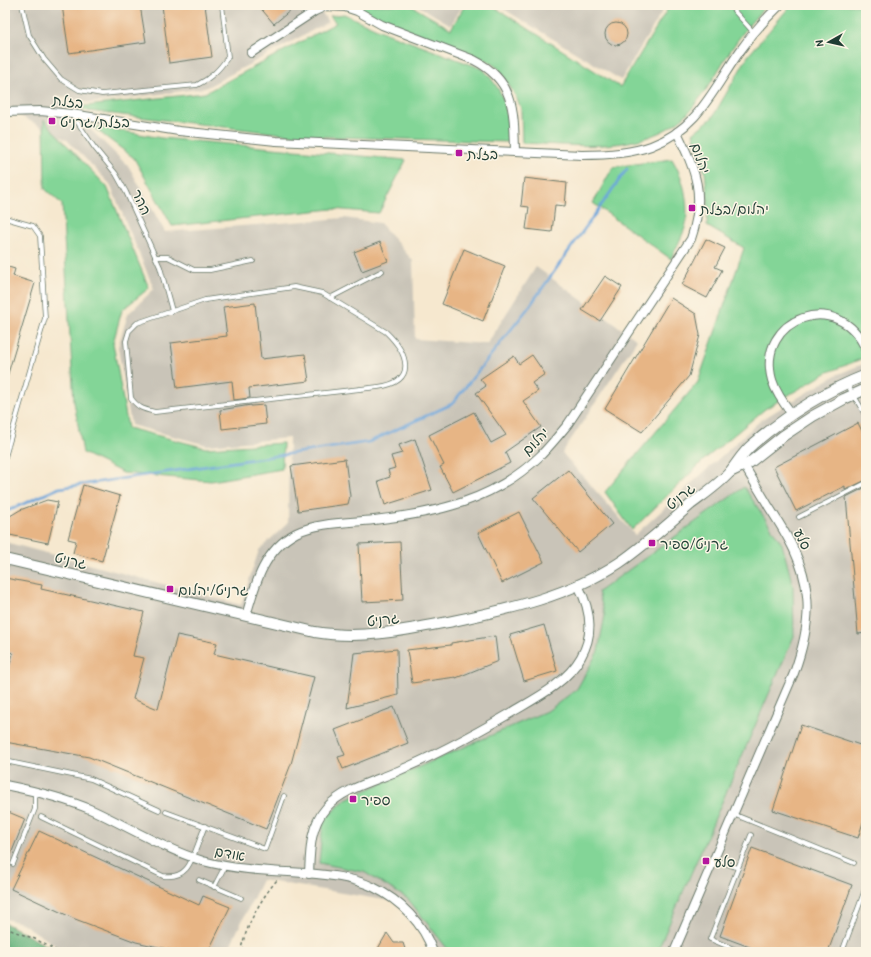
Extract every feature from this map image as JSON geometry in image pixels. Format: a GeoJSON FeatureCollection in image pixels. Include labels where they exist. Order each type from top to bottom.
{"type":"FeatureCollection","features":[{"type":"Feature","properties":{"kind":"street","name":"בזלת"},"geometry":{"type":"LineString","coordinates":[[5,112],[40,111],[72,114],[179,131],[255,139],[582,155],[623,153],[651,146],[677,132],[689,122],[709,100],[740,51],[761,23],[780,5]]}},
{"type":"Feature","properties":{"kind":"street"},"geometry":{"type":"LineString","coordinates":[[251,53],[315,11],[326,6],[340,6],[357,12],[382,25],[486,66],[498,77],[506,89],[514,120],[515,152]]}},
{"type":"Feature","properties":{"kind":"street","name":"יהלום"},"geometry":{"type":"LineString","coordinates":[[246,616],[256,580],[263,566],[270,555],[283,542],[296,533],[323,525],[401,516],[466,502],[486,494],[525,469],[552,444],[586,398],[691,239],[697,222],[699,206],[698,190],[694,172],[677,132]]}},
{"type":"Feature","properties":{"kind":"street"},"geometry":{"type":"LineString","coordinates":[[792,414],[777,392],[772,380],[770,369],[772,348],[777,338],[784,330],[793,323],[804,318],[829,316],[839,319],[854,330],[860,337],[866,350]]}},
{"type":"Feature","properties":{"kind":"street"},"geometry":{"type":"LineString","coordinates":[[742,462],[752,445],[792,414],[846,383],[866,375]]}},
{"type":"Feature","properties":{"kind":"street"},"geometry":{"type":"LineString","coordinates":[[742,462],[828,407],[866,389]]}},
{"type":"Feature","properties":{"kind":"street","name":"גרניט"},"geometry":{"type":"LineString","coordinates":[[5,559],[323,634],[340,636],[402,631],[499,611],[538,600],[578,585],[604,572],[631,554],[742,462]]}},
{"type":"Feature","properties":{"kind":"street","name":"סלע"},"geometry":{"type":"LineString","coordinates":[[674,952],[794,673],[805,636],[808,610],[805,582],[796,552],[788,536],[742,462]]}},
{"type":"Feature","properties":{"kind":"street"},"geometry":{"type":"LineString","coordinates":[[308,874],[311,843],[316,825],[320,816],[334,800],[357,788],[420,761],[478,732],[551,688],[574,668],[586,647],[590,626],[587,605],[578,585]]}},
{"type":"Feature","properties":{"kind":"street","name":"אודם"},"geometry":{"type":"LineString","coordinates":[[5,785],[35,791],[66,800],[192,857],[225,866],[328,875],[351,879],[373,887],[392,898],[408,912],[422,928],[433,952]]}},
{"type":"Feature","properties":{"kind":"lane"},"geometry":{"type":"LineString","coordinates":[[22,5],[29,35],[44,59],[61,79],[79,90],[102,94],[197,85],[209,79],[219,70],[228,57],[222,5]]}},
{"type":"Feature","properties":{"kind":"lane"},"geometry":{"type":"LineString","coordinates":[[729,5],[754,33]]}},
{"type":"Feature","properties":{"kind":"lane","name":"ההר"},"geometry":{"type":"LineString","coordinates":[[72,114],[94,147],[116,174],[160,267],[172,311]]}},
{"type":"Feature","properties":{"kind":"lane"},"geometry":{"type":"LineString","coordinates":[[5,218],[33,226],[40,236],[46,318],[5,457]]}},
{"type":"Feature","properties":{"kind":"lane"},"geometry":{"type":"LineString","coordinates":[[155,257],[168,257],[194,270],[210,270],[253,261]]}},
{"type":"Feature","properties":{"kind":"lane"},"geometry":{"type":"LineString","coordinates":[[330,298],[382,271]]}},
{"type":"Feature","properties":{"kind":"lane"},"geometry":{"type":"LineString","coordinates":[[294,287],[322,293],[386,332],[401,350],[406,370],[401,379],[390,386],[155,412],[142,409],[136,405],[131,398],[126,341],[129,331],[137,323],[172,311],[205,300],[294,287]]}},
{"type":"Feature","properties":{"kind":"lane"},"geometry":{"type":"LineString","coordinates":[[846,383],[866,416]]}},
{"type":"Feature","properties":{"kind":"lane"},"geometry":{"type":"LineString","coordinates":[[799,517],[866,482]]}},
{"type":"Feature","properties":{"kind":"lane"},"geometry":{"type":"LineString","coordinates":[[5,761],[91,780],[159,810]]}},
{"type":"Feature","properties":{"kind":"lane"},"geometry":{"type":"LineString","coordinates":[[13,864],[35,810],[35,791]]}},
{"type":"Feature","properties":{"kind":"lane"},"geometry":{"type":"LineString","coordinates":[[166,812],[265,849],[284,796]]}},
{"type":"Feature","properties":{"kind":"lane"},"geometry":{"type":"LineString","coordinates":[[734,814],[854,863]]}},
{"type":"Feature","properties":{"kind":"lane"},"geometry":{"type":"LineString","coordinates":[[41,817],[163,876],[171,877],[186,869],[205,826]]}},
{"type":"Feature","properties":{"kind":"lane"},"geometry":{"type":"LineString","coordinates":[[741,952],[710,939],[751,836]]}},
{"type":"Feature","properties":{"kind":"lane"},"geometry":{"type":"LineString","coordinates":[[714,859],[738,868]]}},
{"type":"Feature","properties":{"kind":"lane"},"geometry":{"type":"LineString","coordinates":[[214,887],[225,866]]}},
{"type":"Feature","properties":{"kind":"lane"},"geometry":{"type":"LineString","coordinates":[[199,880],[241,898]]}},
{"type":"Feature","properties":{"kind":"lane"},"geometry":{"type":"LineString","coordinates":[[842,952],[866,886]]}},
{"type":"Feature","properties":{"kind":"path"},"geometry":{"type":"LineString","coordinates":[[240,952],[254,913],[266,893],[284,872]]}},
{"type":"Feature","properties":{"kind":"path"},"geometry":{"type":"LineString","coordinates":[[5,928],[34,939],[59,952]]}},
{"type":"Feature","properties":{"kind":"shaded area"},"geometry":{"type":"Polygon","coordinates":[[[5,5],[317,5],[328,22],[205,88],[90,103],[55,95],[129,167],[165,232],[344,218],[380,223],[413,261],[415,339],[487,344],[536,267],[637,340],[562,453],[635,535],[761,420],[836,375],[866,363],[866,952],[439,952],[397,902],[262,880],[227,952],[65,952],[22,923],[5,919],[5,542],[241,605],[259,550],[288,523],[289,438],[207,445],[131,425],[118,347],[128,314],[154,289],[110,184],[67,140],[5,108],[5,5]]]}},
{"type":"Feature","properties":{"kind":"shaded area"},"geometry":{"type":"Polygon","coordinates":[[[417,5],[463,5],[451,25],[417,5]]]}},
{"type":"Feature","properties":{"kind":"shaded area"},"geometry":{"type":"Polygon","coordinates":[[[497,5],[666,5],[621,80],[497,5]]]}},
{"type":"Feature","properties":{"kind":"green space"},"geometry":{"type":"Polygon","coordinates":[[[349,5],[410,5],[451,29],[465,5],[491,5],[620,87],[670,5],[767,5],[742,34],[708,86],[686,115],[669,128],[650,137],[608,145],[586,146],[522,143],[521,108],[499,69],[488,61],[388,23],[361,9],[349,5]]]}},
{"type":"Feature","properties":{"kind":"green space"},"geometry":{"type":"Polygon","coordinates":[[[791,5],[866,5],[866,357],[826,373],[765,409],[705,459],[632,530],[605,492],[698,382],[744,248],[707,226],[708,202],[705,172],[693,133],[712,118],[748,56],[791,5]]]}},
{"type":"Feature","properties":{"kind":"green space"},"geometry":{"type":"Polygon","coordinates":[[[344,14],[386,33],[483,69],[497,87],[504,102],[508,142],[301,136],[88,111],[77,107],[205,93],[336,23],[330,16],[344,14]]]}},
{"type":"Feature","properties":{"kind":"green space"},"geometry":{"type":"Polygon","coordinates":[[[44,120],[107,187],[149,288],[122,310],[113,343],[128,428],[206,448],[283,443],[282,469],[211,481],[123,473],[83,453],[74,402],[62,204],[45,189],[44,120]]]}},
{"type":"Feature","properties":{"kind":"green space"},"geometry":{"type":"Polygon","coordinates":[[[90,125],[161,138],[406,160],[379,213],[332,209],[172,226],[134,158],[90,125]]]}},
{"type":"Feature","properties":{"kind":"green space"},"geometry":{"type":"Polygon","coordinates":[[[672,159],[680,174],[685,190],[687,216],[685,228],[671,259],[593,203],[613,167],[672,159]]]}},
{"type":"Feature","properties":{"kind":"green space"},"geometry":{"type":"Polygon","coordinates":[[[744,487],[782,544],[793,586],[794,636],[657,952],[547,952],[539,950],[521,952],[450,952],[408,899],[364,872],[319,863],[323,821],[346,799],[549,710],[577,689],[598,651],[605,615],[598,592],[744,487]]]}},
{"type":"Feature","properties":{"kind":"green space"},"geometry":{"type":"Polygon","coordinates":[[[5,923],[58,952],[5,952],[5,923]]]}},
{"type":"Feature","properties":{"kind":"building"},"geometry":{"type":"Polygon","coordinates":[[[62,5],[140,5],[146,42],[69,53],[62,5]]]}},
{"type":"Feature","properties":{"kind":"building"},"geometry":{"type":"Polygon","coordinates":[[[162,5],[205,5],[212,57],[169,63],[162,5]]]}},
{"type":"Feature","properties":{"kind":"building"},"geometry":{"type":"Polygon","coordinates":[[[258,5],[297,5],[274,24],[258,5]]]}},
{"type":"Feature","properties":{"kind":"building"},"geometry":{"type":"Polygon","coordinates":[[[616,23],[624,26],[627,34],[624,42],[616,45],[608,42],[605,34],[608,26],[616,23]]]}},
{"type":"Feature","properties":{"kind":"building"},"geometry":{"type":"Polygon","coordinates":[[[524,178],[567,183],[565,206],[555,205],[552,232],[526,229],[529,207],[521,206],[524,178]]]}},
{"type":"Feature","properties":{"kind":"building"},"geometry":{"type":"Polygon","coordinates":[[[706,239],[725,248],[715,267],[722,270],[707,298],[682,285],[706,239]]]}},
{"type":"Feature","properties":{"kind":"building"},"geometry":{"type":"Polygon","coordinates":[[[380,242],[388,261],[362,271],[354,252],[380,242]]]}},
{"type":"Feature","properties":{"kind":"building"},"geometry":{"type":"Polygon","coordinates":[[[464,249],[505,266],[483,321],[442,304],[464,249]]]}},
{"type":"Feature","properties":{"kind":"building"},"geometry":{"type":"Polygon","coordinates":[[[5,266],[15,269],[13,276],[35,283],[7,377],[5,376],[5,266]]]}},
{"type":"Feature","properties":{"kind":"building"},"geometry":{"type":"Polygon","coordinates":[[[605,276],[622,287],[600,321],[582,310],[605,276]]]}},
{"type":"Feature","properties":{"kind":"building"},"geometry":{"type":"Polygon","coordinates":[[[671,298],[696,314],[700,335],[689,376],[642,432],[605,409],[671,298]]]}},
{"type":"Feature","properties":{"kind":"building"},"geometry":{"type":"Polygon","coordinates":[[[255,303],[261,359],[305,354],[309,381],[249,388],[250,398],[234,400],[232,381],[177,388],[171,343],[227,336],[223,307],[255,303]]]}},
{"type":"Feature","properties":{"kind":"building"},"geometry":{"type":"Polygon","coordinates":[[[532,355],[545,374],[532,383],[538,391],[523,401],[541,427],[505,452],[510,463],[453,492],[440,467],[444,465],[429,435],[474,412],[491,443],[506,435],[476,393],[486,386],[480,379],[514,356],[519,364],[532,355]]]}},
{"type":"Feature","properties":{"kind":"building"},"geometry":{"type":"Polygon","coordinates":[[[251,405],[264,405],[266,424],[222,429],[220,410],[251,405]]]}},
{"type":"Feature","properties":{"kind":"building"},"geometry":{"type":"Polygon","coordinates":[[[858,423],[866,439],[866,480],[845,490],[845,486],[796,511],[774,467],[858,423]]]}},
{"type":"Feature","properties":{"kind":"building"},"geometry":{"type":"Polygon","coordinates":[[[415,439],[432,490],[385,505],[378,481],[390,477],[388,470],[395,468],[391,456],[402,453],[399,445],[415,439]]]}},
{"type":"Feature","properties":{"kind":"building"},"geometry":{"type":"Polygon","coordinates":[[[345,459],[350,496],[348,504],[298,511],[291,466],[345,459]]]}},
{"type":"Feature","properties":{"kind":"building"},"geometry":{"type":"Polygon","coordinates":[[[568,470],[612,524],[578,552],[533,498],[568,470]]]}},
{"type":"Feature","properties":{"kind":"building"},"geometry":{"type":"Polygon","coordinates":[[[83,485],[120,496],[102,561],[73,553],[76,541],[68,539],[83,485]]]}},
{"type":"Feature","properties":{"kind":"building"},"geometry":{"type":"Polygon","coordinates":[[[866,487],[866,633],[858,634],[846,497],[866,487]]]}},
{"type":"Feature","properties":{"kind":"building"},"geometry":{"type":"Polygon","coordinates":[[[47,500],[58,502],[48,543],[5,534],[5,519],[20,510],[47,500]]]}},
{"type":"Feature","properties":{"kind":"building"},"geometry":{"type":"Polygon","coordinates":[[[519,512],[544,562],[502,583],[478,533],[519,512]]]}},
{"type":"Feature","properties":{"kind":"building"},"geometry":{"type":"Polygon","coordinates":[[[400,542],[403,600],[362,602],[359,544],[400,542]]]}},
{"type":"Feature","properties":{"kind":"building"},"geometry":{"type":"Polygon","coordinates":[[[5,578],[42,585],[41,589],[144,612],[133,656],[144,658],[133,699],[158,709],[177,635],[217,643],[214,654],[314,677],[291,764],[266,829],[89,757],[5,742],[5,669],[8,670],[13,653],[5,651],[5,578]]]}},
{"type":"Feature","properties":{"kind":"building"},"geometry":{"type":"Polygon","coordinates":[[[544,625],[557,671],[524,681],[510,635],[544,625]]]}},
{"type":"Feature","properties":{"kind":"building"},"geometry":{"type":"Polygon","coordinates":[[[495,636],[498,661],[456,678],[412,683],[407,650],[451,645],[451,643],[495,636]]]}},
{"type":"Feature","properties":{"kind":"building"},"geometry":{"type":"Polygon","coordinates":[[[397,649],[398,695],[347,708],[354,653],[397,649]]]}},
{"type":"Feature","properties":{"kind":"building"},"geometry":{"type":"Polygon","coordinates":[[[394,707],[408,743],[343,769],[338,757],[345,755],[335,730],[394,707]]]}},
{"type":"Feature","properties":{"kind":"building"},"geometry":{"type":"Polygon","coordinates":[[[801,725],[866,747],[866,813],[858,838],[773,810],[801,725]]]}},
{"type":"Feature","properties":{"kind":"building"},"geometry":{"type":"Polygon","coordinates":[[[6,811],[25,819],[5,869],[5,815],[6,811]]]}},
{"type":"Feature","properties":{"kind":"building"},"geometry":{"type":"Polygon","coordinates":[[[39,831],[199,905],[203,896],[230,907],[208,952],[181,952],[136,942],[75,919],[11,889],[39,831]]]}},
{"type":"Feature","properties":{"kind":"building"},"geometry":{"type":"Polygon","coordinates":[[[752,848],[852,885],[828,952],[763,952],[720,936],[752,848]]]}},
{"type":"Feature","properties":{"kind":"building"},"geometry":{"type":"Polygon","coordinates":[[[387,933],[394,943],[403,943],[406,952],[376,952],[387,933]]]}},
{"type":"Feature","properties":{"kind":"waterway"},"geometry":{"type":"LineString","coordinates":[[5,512],[59,488],[369,442],[452,404],[529,307],[627,169]]}},
{"type":"Feature","properties":{"kind":"place","name":"בזלת/גרניט"},"geometry":{"type":"Point","coordinates":[52,121]}},
{"type":"Feature","properties":{"kind":"place","name":"בזלת"},"geometry":{"type":"Point","coordinates":[459,153]}},
{"type":"Feature","properties":{"kind":"place","name":"יהלום/בזלת"},"geometry":{"type":"Point","coordinates":[692,208]}},
{"type":"Feature","properties":{"kind":"place","name":"גרניט/ספיר"},"geometry":{"type":"Point","coordinates":[652,543]}},
{"type":"Feature","properties":{"kind":"place","name":"גרניט/יהלום"},"geometry":{"type":"Point","coordinates":[170,589]}},
{"type":"Feature","properties":{"kind":"place","name":"ספיר"},"geometry":{"type":"Point","coordinates":[353,799]}},
{"type":"Feature","properties":{"kind":"place","name":"סלע"},"geometry":{"type":"Point","coordinates":[706,861]}}]}
